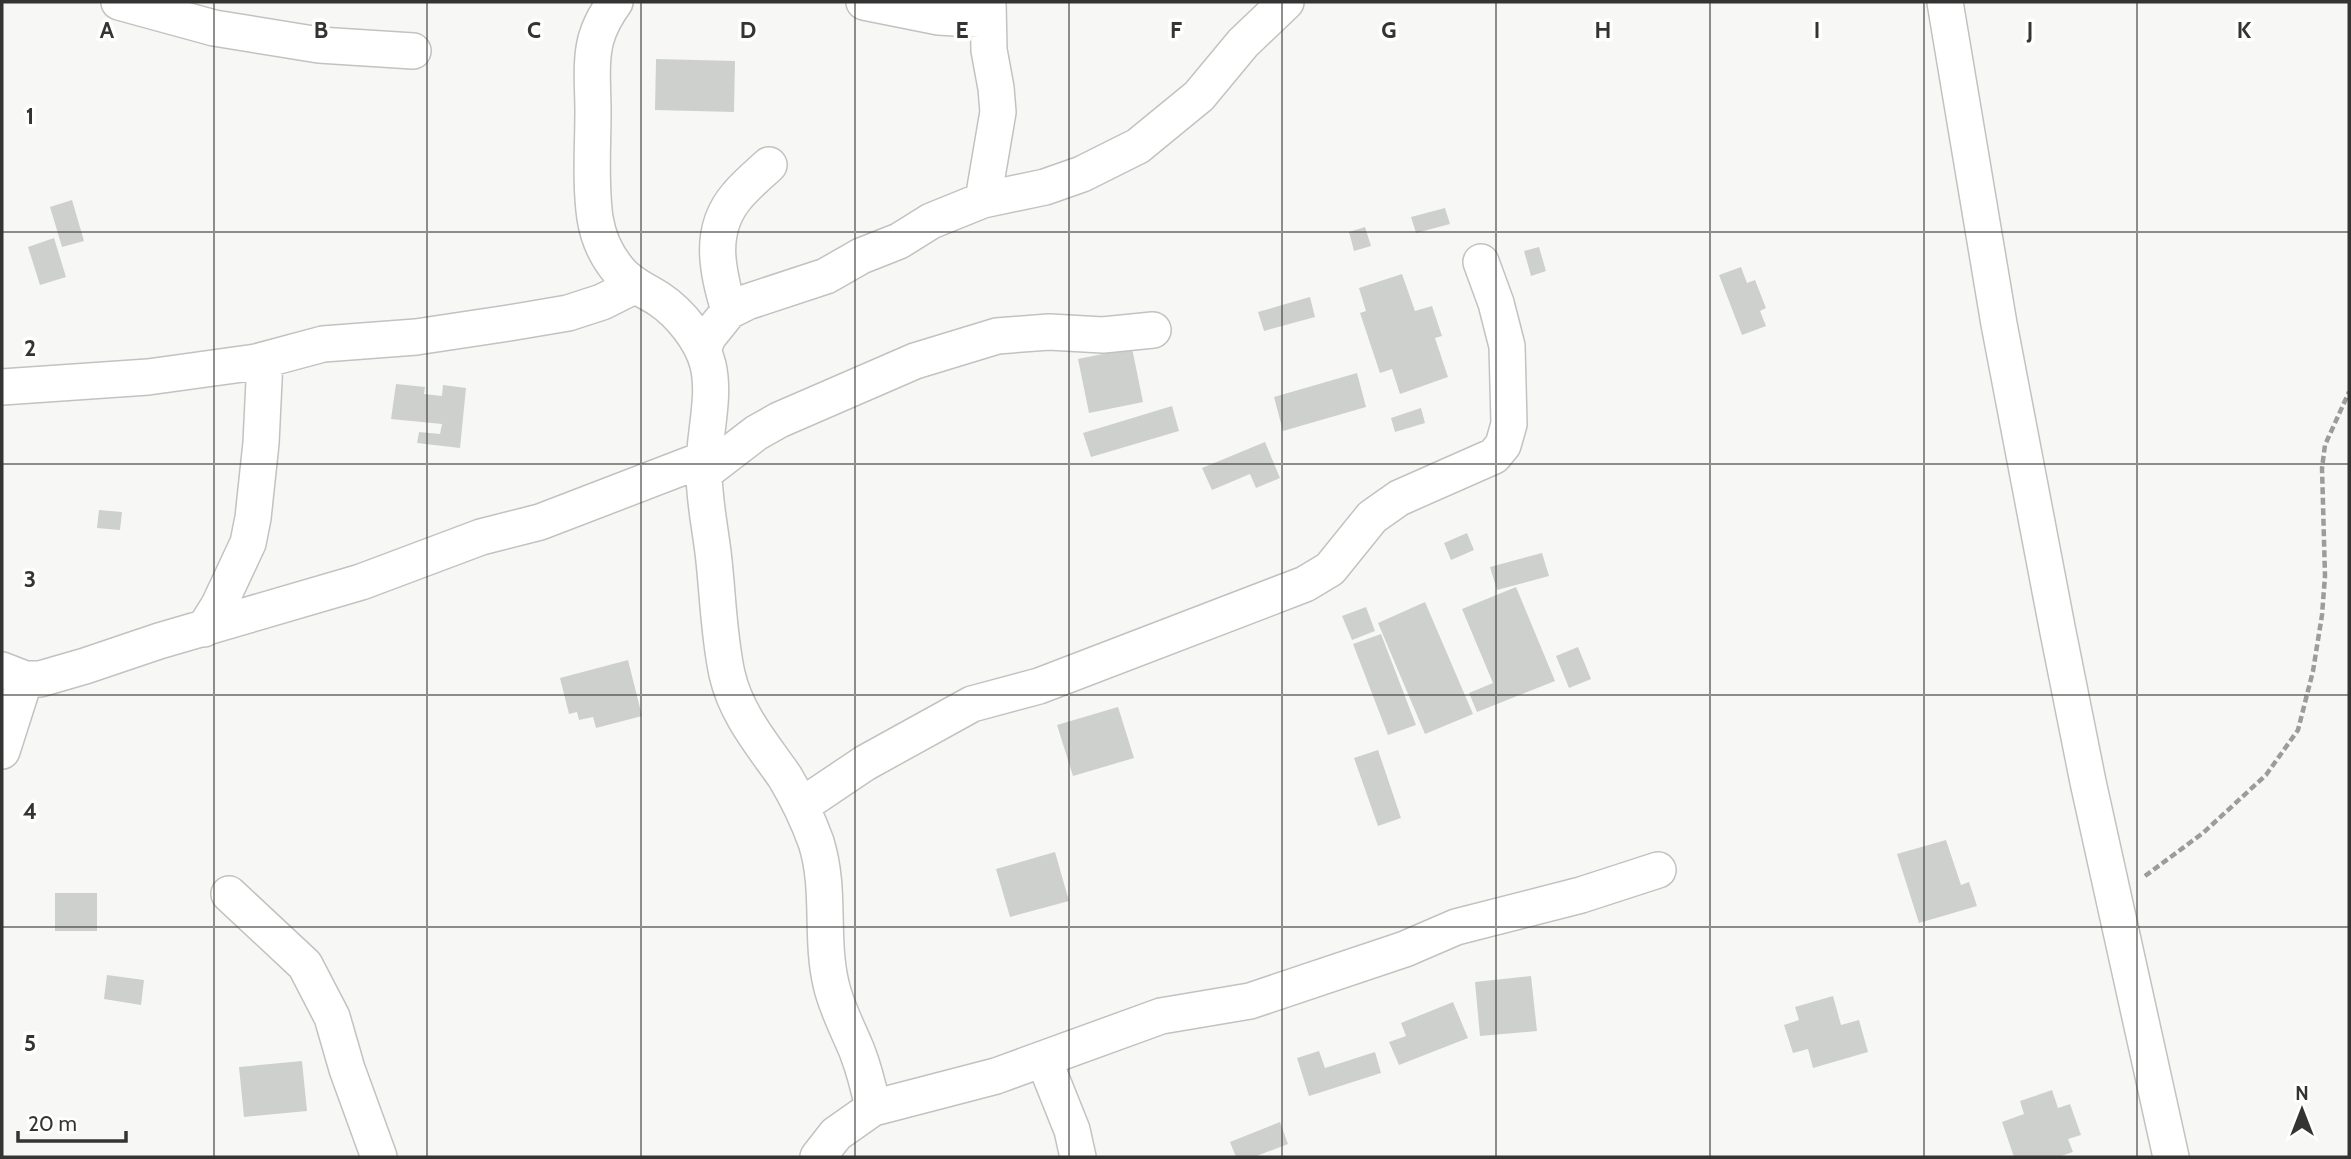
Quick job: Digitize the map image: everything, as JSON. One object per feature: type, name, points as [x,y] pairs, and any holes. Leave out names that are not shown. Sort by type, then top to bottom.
[{"type":"street","points":[[119,2],[214,28],[319,45],[413,51]]},
{"type":"street","points":[[615,2],[605,16],[595,42],[595,219],[608,255],[620,272],[634,286],[674,311],[703,350],[710,375],[704,466],[705,505],[713,547],[721,641],[728,678],[743,718],[786,779],[816,842],[823,870],[827,958],[831,984],[859,1055],[873,1108]]},
{"type":"street","points":[[864,2],[939,17],[988,11],[989,50],[998,112],[983,200]]},
{"type":"street","points":[[703,350],[708,337],[729,311],[764,294],[826,276],[861,256],[899,241],[930,221],[983,200],[1045,187],[1082,174],[1138,146],[1199,96],[1243,43],[1286,2]]},
{"type":"street","points":[[1945,2],[2004,351],[2088,782],[2171,1157]]},
{"type":"street","points":[[729,311],[717,271],[719,229],[736,197],[769,165]]},
{"type":"street","points":[[801,806],[865,763],[972,704],[1039,686],[1305,584],[1330,569],[1372,517],[1399,498],[1494,456],[1503,445],[1510,425],[1507,346],[1496,303],[1481,262]]},
{"type":"street","points":[[2,387],[148,377],[265,360],[323,344],[416,337],[568,313],[602,302],[634,286]]},
{"type":"street","points":[[2,751],[13,675],[40,679],[55,675],[361,582],[481,537],[540,522],[704,466],[779,420],[915,361],[997,336],[1049,332],[1103,335],[1153,330]]},
{"type":"street","points":[[204,629],[219,605],[248,543],[261,443],[265,360]]},
{"type":"street","points":[[818,1157],[836,1134],[873,1108],[951,1089],[1044,1060],[1161,1016],[1250,1001],[1405,949],[1456,927],[1581,895],[1658,870]]},
{"type":"street","points":[[229,894],[305,965],[332,1017],[347,1069],[379,1157]]},
{"type":"street","points":[[1044,1060],[1072,1130],[1078,1157]]},
{"type":"path","points":[[2115,898],[2203,833],[2266,775],[2298,730],[2313,671],[2325,576],[2322,468],[2325,445],[2349,392]]},
{"type":"building","points":[[656,59],[735,61],[734,112],[655,110]]},
{"type":"building","points":[[72,200],[84,241],[62,247],[50,207]]},
{"type":"building","points":[[1445,208],[1450,224],[1416,233],[1411,217]]},
{"type":"building","points":[[1365,227],[1371,246],[1354,251],[1349,232]]},
{"type":"building","points":[[54,238],[66,277],[40,285],[28,247]]},
{"type":"building","points":[[1539,247],[1546,271],[1531,276],[1524,251]]},
{"type":"building","points":[[1741,267],[1747,283],[1755,280],[1766,308],[1760,311],[1766,326],[1742,335],[1719,275]]},
{"type":"building","points":[[1402,274],[1415,311],[1432,306],[1442,336],[1435,338],[1448,377],[1400,394],[1392,369],[1380,373],[1360,313],[1366,311],[1359,288]]},
{"type":"building","points":[[1310,297],[1315,317],[1264,331],[1258,312]]},
{"type":"building","points":[[1132,348],[1143,402],[1089,413],[1078,359]]},
{"type":"building","points":[[1357,373],[1366,407],[1283,431],[1274,397]]},
{"type":"building","points":[[396,384],[425,387],[424,394],[442,396],[443,385],[466,388],[460,448],[417,443],[419,432],[440,434],[442,424],[391,419]]},
{"type":"building","points":[[1172,406],[1179,431],[1091,457],[1083,433]]},
{"type":"building","points":[[1421,408],[1425,423],[1395,432],[1391,418]]},
{"type":"building","points":[[1265,442],[1280,478],[1256,488],[1250,474],[1212,490],[1202,468]]},
{"type":"building","points":[[99,510],[122,512],[120,530],[97,528]]},
{"type":"building","points":[[1467,533],[1474,550],[1451,560],[1444,543]]},
{"type":"building","points":[[1542,553],[1549,576],[1497,590],[1490,567]]},
{"type":"building","points":[[1516,587],[1555,681],[1477,712],[1469,693],[1493,683],[1462,609]]},
{"type":"building","points":[[1425,602],[1473,714],[1425,734],[1378,623]]},
{"type":"building","points":[[1366,607],[1375,631],[1352,640],[1342,616]]},
{"type":"building","points":[[1381,634],[1416,725],[1388,735],[1353,644]]},
{"type":"building","points":[[1578,647],[1591,679],[1569,688],[1556,656]]},
{"type":"building","points":[[628,660],[642,716],[596,728],[593,717],[579,720],[577,712],[569,714],[560,678]]},
{"type":"building","points":[[1118,707],[1134,758],[1073,776],[1057,725]]},
{"type":"building","points":[[1378,750],[1401,818],[1378,826],[1354,758]]},
{"type":"building","points":[[1946,840],[1961,885],[1969,882],[1977,906],[1919,923],[1897,854]]},
{"type":"building","points":[[1055,852],[1069,901],[1010,917],[996,869]]},
{"type":"building","points":[[55,893],[97,893],[97,931],[55,931]]},
{"type":"building","points":[[107,975],[144,980],[141,1005],[104,999]]},
{"type":"building","points":[[1531,976],[1537,1031],[1480,1036],[1475,982]]},
{"type":"building","points":[[1833,996],[1841,1025],[1859,1020],[1868,1052],[1813,1068],[1808,1049],[1793,1053],[1784,1025],[1799,1020],[1795,1007]]},
{"type":"building","points":[[1453,1002],[1468,1038],[1399,1065],[1389,1042],[1406,1036],[1401,1023]]},
{"type":"building","points":[[1319,1051],[1325,1068],[1375,1052],[1381,1073],[1309,1096],[1297,1058]]},
{"type":"building","points":[[302,1061],[307,1111],[244,1117],[239,1067]]},
{"type":"building","points":[[2052,1090],[2058,1108],[2070,1104],[2081,1135],[2068,1139],[2073,1152],[2058,1157],[2014,1157],[2002,1122],[2024,1114],[2020,1101]]},
{"type":"building","points":[[1280,1122],[1288,1144],[1254,1157],[1236,1157],[1230,1142]]}]
